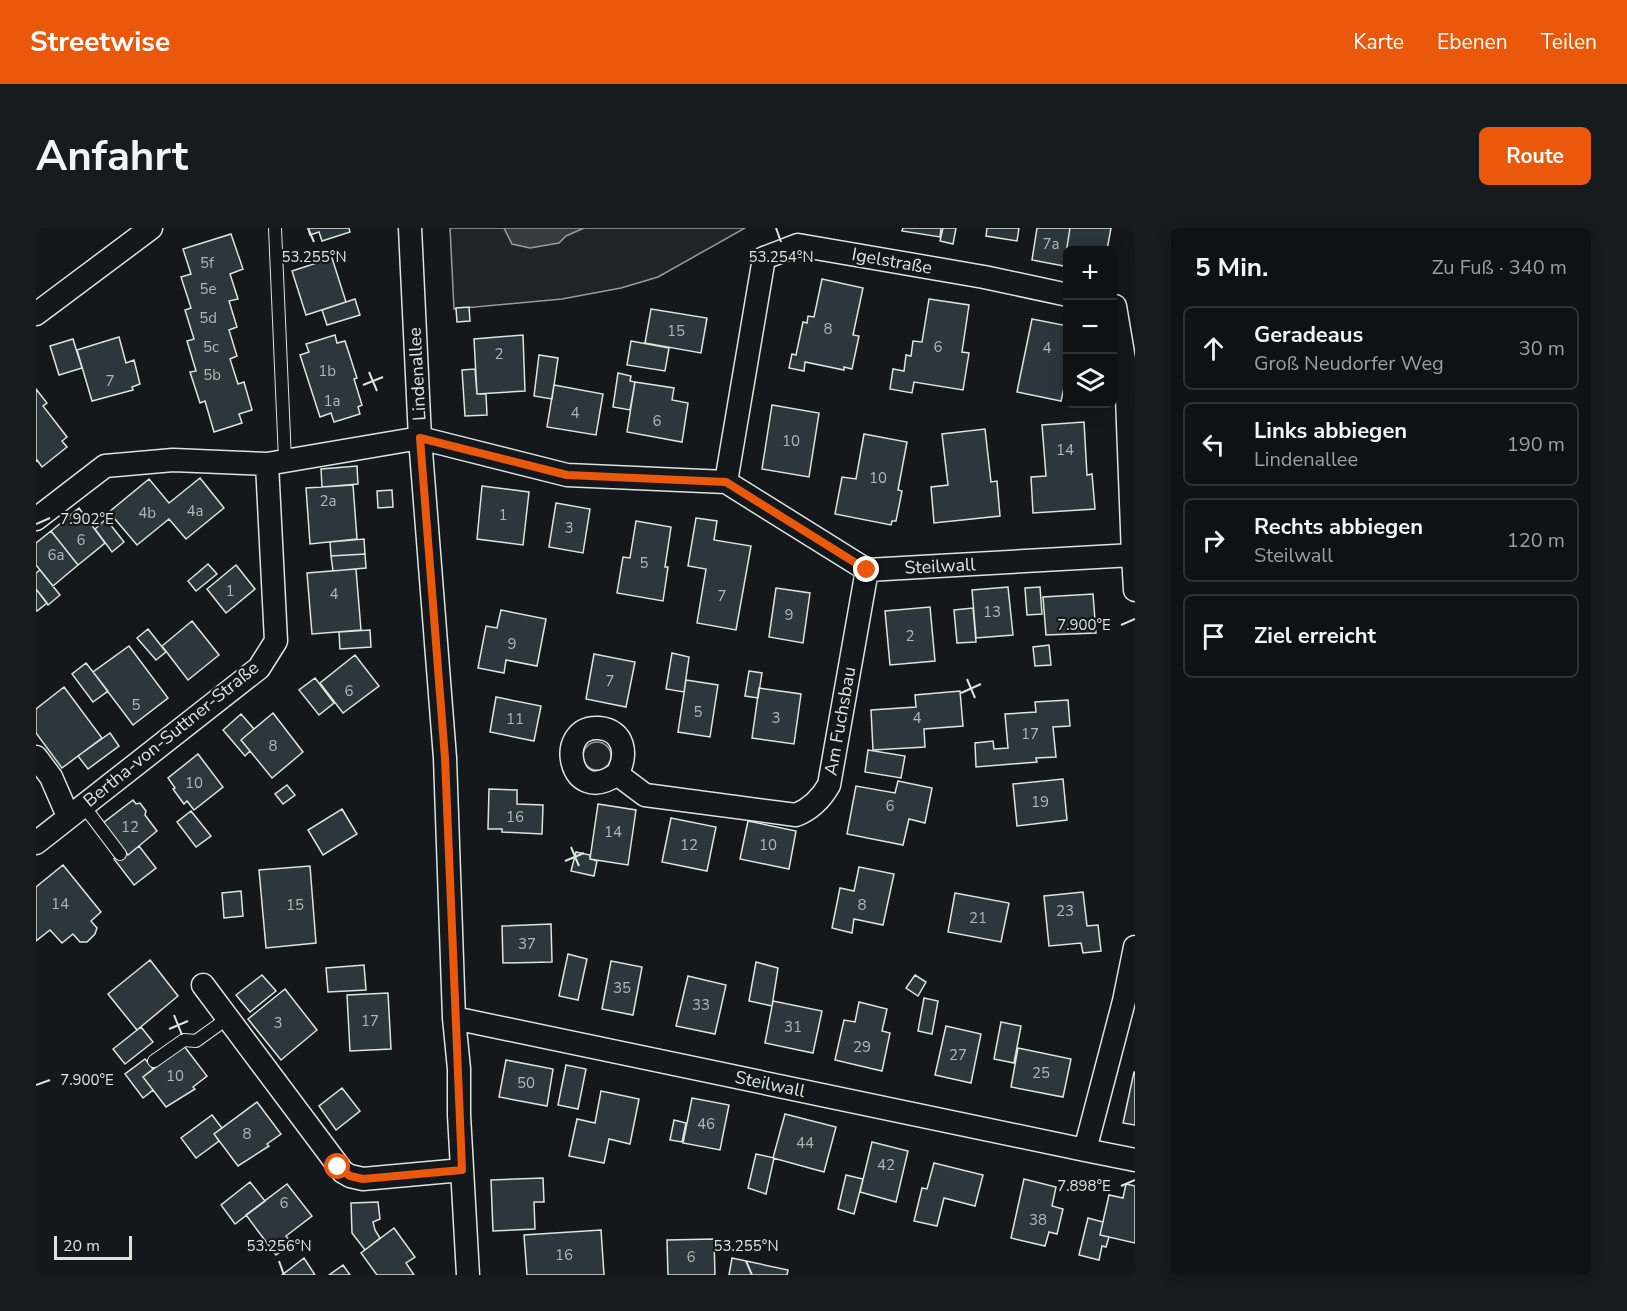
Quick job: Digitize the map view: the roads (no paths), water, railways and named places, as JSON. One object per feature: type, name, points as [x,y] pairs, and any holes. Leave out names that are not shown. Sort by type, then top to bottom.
[{"type":"street","points":[[36,314],[151,228]]},
{"type":"street","name":"Lindenallee","points":[[410,228],[420,438],[445,758],[454,1017],[459,1069],[468,1275]]},
{"type":"street","name":"Igelstraße","points":[[726,482],[764,258],[798,245],[1063,294]]},
{"type":"street","points":[[1117,318],[1126,371],[1135,590]]},
{"type":"street","points":[[36,519],[105,466],[174,460],[276,462],[420,438],[567,475],[726,482],[867,570]]},
{"type":"street","name":"Bertha-von-Suttner-Straße","points":[[36,843],[259,668],[276,641],[276,462]]},
{"type":"street","name":"Steilwall","points":[[867,570],[1132,555]]},
{"type":"street","name":"Am Fuchsbau","points":[[617,774],[645,795],[796,815],[807,810],[824,794],[829,785],[867,570]]},
{"type":"street","points":[[36,758],[76,810]]},
{"type":"street","points":[[1085,1150],[1124,1001],[1135,947]]},
{"type":"street","points":[[203,985],[343,1172],[363,1179],[462,1170]]},
{"type":"street","name":"Steilwall","points":[[454,1017],[1135,1160]]},
{"type":"lane","points":[[275,228],[276,462]]},
{"type":"lane","points":[[76,810],[120,854]]},
{"type":"lane","points":[[154,1061],[184,1040],[196,1041],[228,1018]]}]
